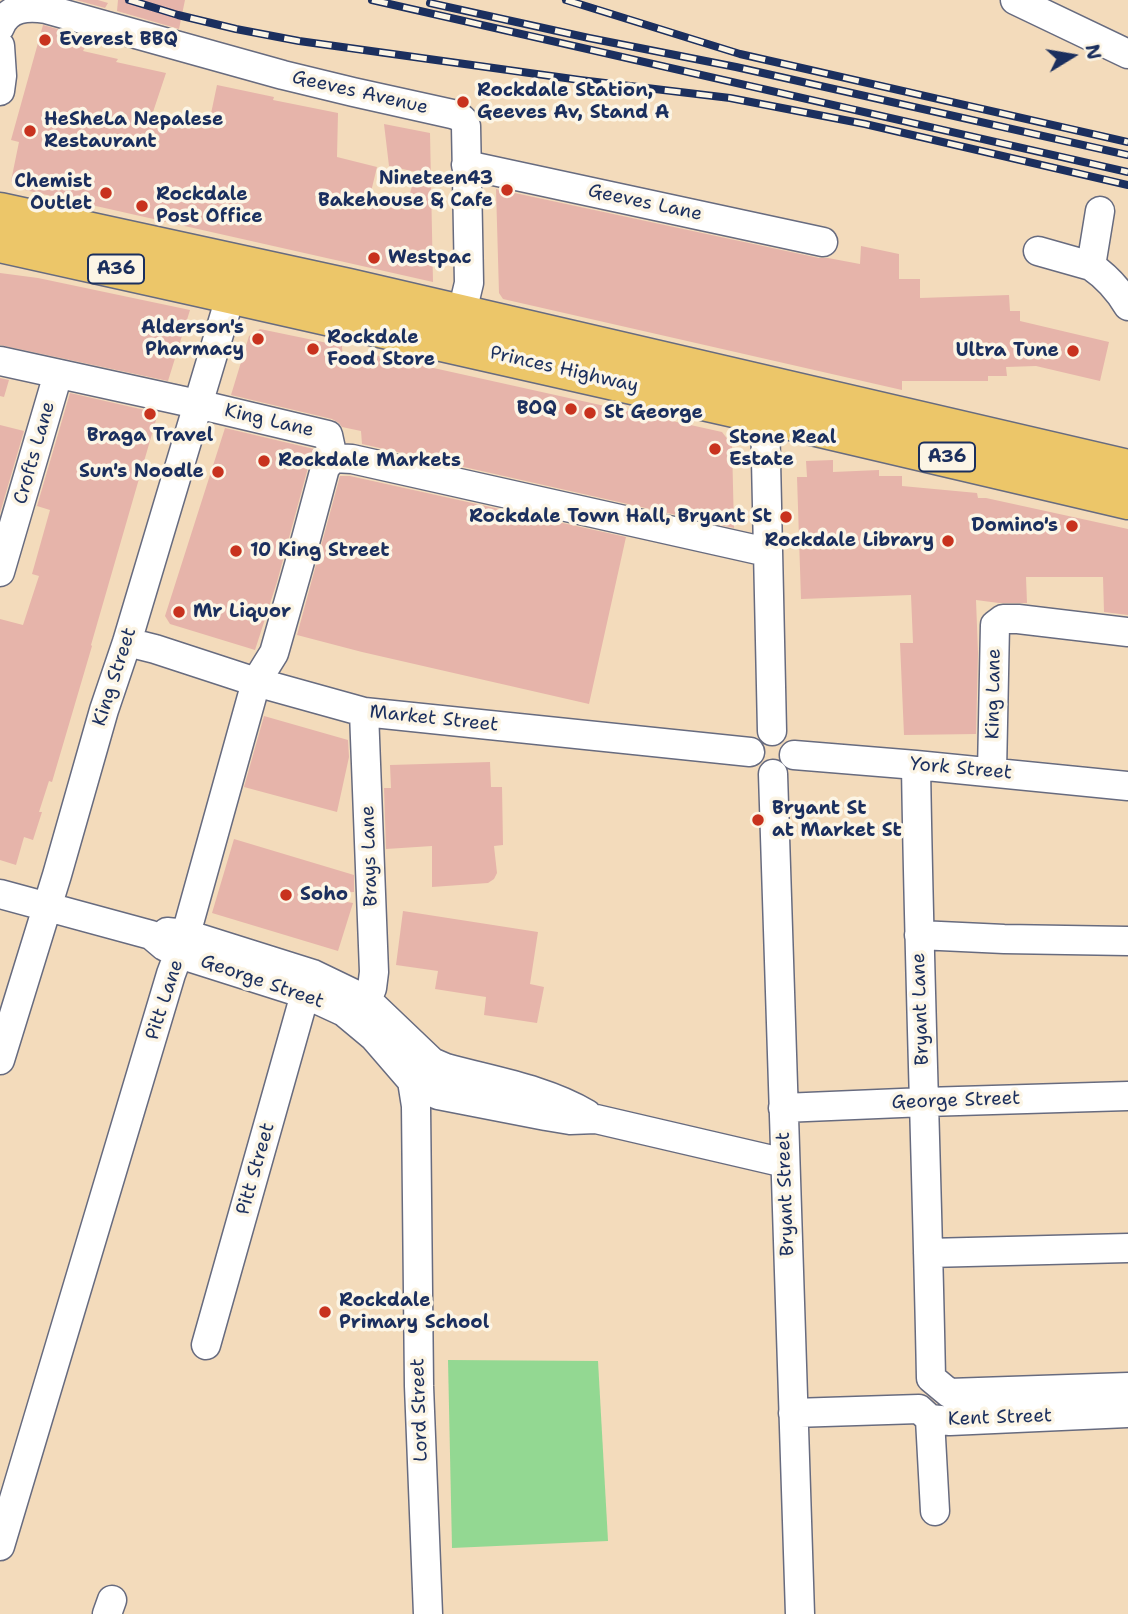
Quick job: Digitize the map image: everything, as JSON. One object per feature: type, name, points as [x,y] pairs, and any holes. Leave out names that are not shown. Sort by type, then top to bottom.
[{"type":"highway","name":"Princes Highway","points":[[0,212],[349,288],[458,330]]},
{"type":"highway","name":"Princes Highway","points":[[0,243],[231,294],[458,330],[768,401],[1128,468]]},
{"type":"highway","name":"Princes Highway","points":[[768,401],[1128,500]]},
{"type":"street","points":[[1015,0],[1128,54]]},
{"type":"street","name":"Geeves Avenue","points":[[0,27],[10,12],[35,7],[283,75],[457,116],[466,126],[468,283],[458,330]]},
{"type":"street","points":[[0,46],[0,90]]},
{"type":"street","name":"Geeves Lane","points":[[466,165],[823,242]]},
{"type":"street","points":[[1091,266],[1100,211]]},
{"type":"street","points":[[1038,251],[1091,266],[1105,275],[1128,306]]},
{"type":"street","name":"King Street","points":[[0,1060],[231,294]]},
{"type":"street","name":"King Lane","points":[[0,361],[328,435],[333,458],[352,459],[767,552]]},
{"type":"street","name":"Crofts Lane","points":[[0,572],[58,374]]},
{"type":"street","points":[[768,401],[767,552],[772,731]]},
{"type":"street","name":"Pitt Lane","points":[[0,1546],[171,974],[183,944],[257,682],[274,653],[325,468],[333,458]]},
{"type":"street","name":"King Lane","points":[[992,772],[995,625],[1003,619],[1018,619],[1128,632]]},
{"type":"street","name":"Market Street","points":[[127,642],[364,712],[750,752]]},
{"type":"street","name":"Brays Lane","points":[[364,712],[374,972],[368,1000]]},
{"type":"street","points":[[765,731],[786,736],[793,748],[784,765],[766,774],[760,771],[751,759],[750,752],[755,739],[765,731]]},
{"type":"street","name":"York Street","points":[[784,765],[916,765],[1128,786]]},
{"type":"street","name":"Bryant Street","points":[[784,765],[783,1108],[800,1614]]},
{"type":"street","name":"Bryant Lane","points":[[916,765],[931,1378]]},
{"type":"street","name":"George Street","points":[[0,894],[151,935],[164,946],[183,944],[313,974],[368,1000],[432,1062],[549,1096],[596,1119]]},
{"type":"street","points":[[919,935],[1128,941]]},
{"type":"street","name":"George Street","points":[[183,944],[344,1012],[374,1037],[412,1081],[438,1095],[570,1120],[596,1119],[785,1163]]},
{"type":"street","name":"Pitt Street","points":[[206,1345],[305,994]]},
{"type":"street","name":"Lord Street","points":[[412,1081],[416,1106],[419,1385],[428,1614]]},
{"type":"street","name":"George Street","points":[[783,1108],[1128,1096]]},
{"type":"street","points":[[928,1253],[1128,1248]]},
{"type":"street","name":"Kent Street","points":[[931,1378],[949,1393],[1128,1387]]},
{"type":"street","name":"Kent Street","points":[[793,1413],[919,1409],[930,1419],[950,1421],[1128,1413]]},
{"type":"street","points":[[930,1419],[935,1511]]},
{"type":"green space","points":[[448,1360],[598,1361],[608,1541],[452,1548]]},
{"type":"building","points":[[76,0],[98,0],[108,3],[105,8]]},
{"type":"building","points":[[118,0],[185,0],[179,29],[117,11]]},
{"type":"building","points":[[43,25],[90,38],[83,51],[118,59],[116,62],[166,73],[152,115],[208,128],[217,85],[338,113],[337,157],[377,167],[369,200],[406,207],[416,172],[389,166],[384,124],[430,133],[433,282],[16,188],[11,181],[19,142],[11,140]]},
{"type":"building","points":[[496,189],[819,258],[860,264],[861,246],[899,254],[899,279],[920,279],[920,298],[1009,295],[1010,311],[1020,311],[1020,321],[1109,342],[1100,381],[1036,366],[1006,367],[1007,376],[988,376],[988,381],[902,381],[902,390],[503,299],[499,293]]},
{"type":"building","points":[[0,273],[38,278],[190,310],[168,381],[0,345]]},
{"type":"building","points":[[260,329],[342,346],[343,366],[375,355],[722,432],[732,445],[734,528],[362,444],[361,431],[342,427],[332,419],[231,395],[249,336]]},
{"type":"building","points":[[0,378],[9,380],[4,397],[0,396]]},
{"type":"building","points":[[70,393],[158,413],[52,782],[49,781],[33,840],[24,837],[16,865],[0,860],[0,619],[23,625],[39,576],[32,574],[50,510],[37,506]]},
{"type":"building","points":[[0,425],[24,431],[0,513]]},
{"type":"building","points":[[225,428],[314,449],[315,454],[309,464],[277,582],[255,650],[170,624],[165,616]]},
{"type":"building","points":[[833,460],[833,472],[879,470],[879,476],[902,476],[902,486],[977,493],[978,498],[1128,529],[1128,615],[1104,612],[1103,577],[1026,577],[1027,603],[976,600],[976,734],[904,735],[900,643],[913,643],[911,595],[801,599],[797,477],[807,477],[806,461]]},
{"type":"building","points":[[340,476],[626,537],[589,704],[297,635]]},
{"type":"building","points":[[264,716],[348,740],[349,757],[337,812],[244,787]]},
{"type":"building","points":[[490,762],[491,787],[502,787],[503,845],[494,846],[497,873],[488,883],[432,887],[432,846],[386,849],[384,788],[391,788],[390,765]]},
{"type":"building","name":"Soho","points":[[234,839],[354,875],[354,892],[336,893],[336,900],[353,903],[338,951],[212,913]]},
{"type":"building","points":[[403,911],[538,932],[530,984],[544,987],[537,1023],[484,1015],[486,997],[435,989],[438,971],[396,965]]},
{"type":"railway","points":[[129,0],[236,29],[299,41],[730,98],[865,124],[1128,185]]},
{"type":"railway","points":[[372,0],[1128,172]]},
{"type":"railway","points":[[566,0],[740,54],[1128,142]]},
{"type":"railway","points":[[430,3],[736,67],[1128,155]]},
{"type":"place","name":"Everest BBQ","points":[[45,40]]},
{"type":"place","name":"Rockdale Station, Geeves Av, Stand A","points":[[463,102]]},
{"type":"place","name":"HeSheLa Nepalese Restaurant","points":[[30,131]]},
{"type":"place","name":"Nineteen43 Bakehouse & Cafe","points":[[507,190]]},
{"type":"place","name":"Chemist Outlet","points":[[106,193]]},
{"type":"place","name":"Rockdale Post Office","points":[[142,206]]},
{"type":"place","name":"Westpac","points":[[374,258]]},
{"type":"place","name":"Alderson's Pharmacy","points":[[258,339]]},
{"type":"place","name":"Rockdale Food Store","points":[[313,349]]},
{"type":"place","name":"Ultra Tune","points":[[1073,351]]},
{"type":"place","name":"BOQ","points":[[571,409]]},
{"type":"place","name":"St George","points":[[590,413]]},
{"type":"place","name":"Braga Travel","points":[[150,414]]},
{"type":"place","name":"Stone Real Estate","points":[[715,449]]},
{"type":"place","name":"Rockdale Markets","points":[[264,461]]},
{"type":"place","name":"Sun's Noodle","points":[[218,472]]},
{"type":"place","name":"Rockdale Town Hall, Bryant St","points":[[786,517]]},
{"type":"place","name":"Domino's","points":[[1072,526]]},
{"type":"place","name":"Rockdale Library","points":[[948,541]]},
{"type":"place","name":"10 King Street","points":[[236,551]]},
{"type":"place","name":"Mr Liquor","points":[[179,612]]},
{"type":"place","name":"Bryant St at Market St","points":[[758,820]]},
{"type":"place","name":"Soho","points":[[286,895]]},
{"type":"place","name":"Rockdale Primary School","points":[[325,1312]]}]
